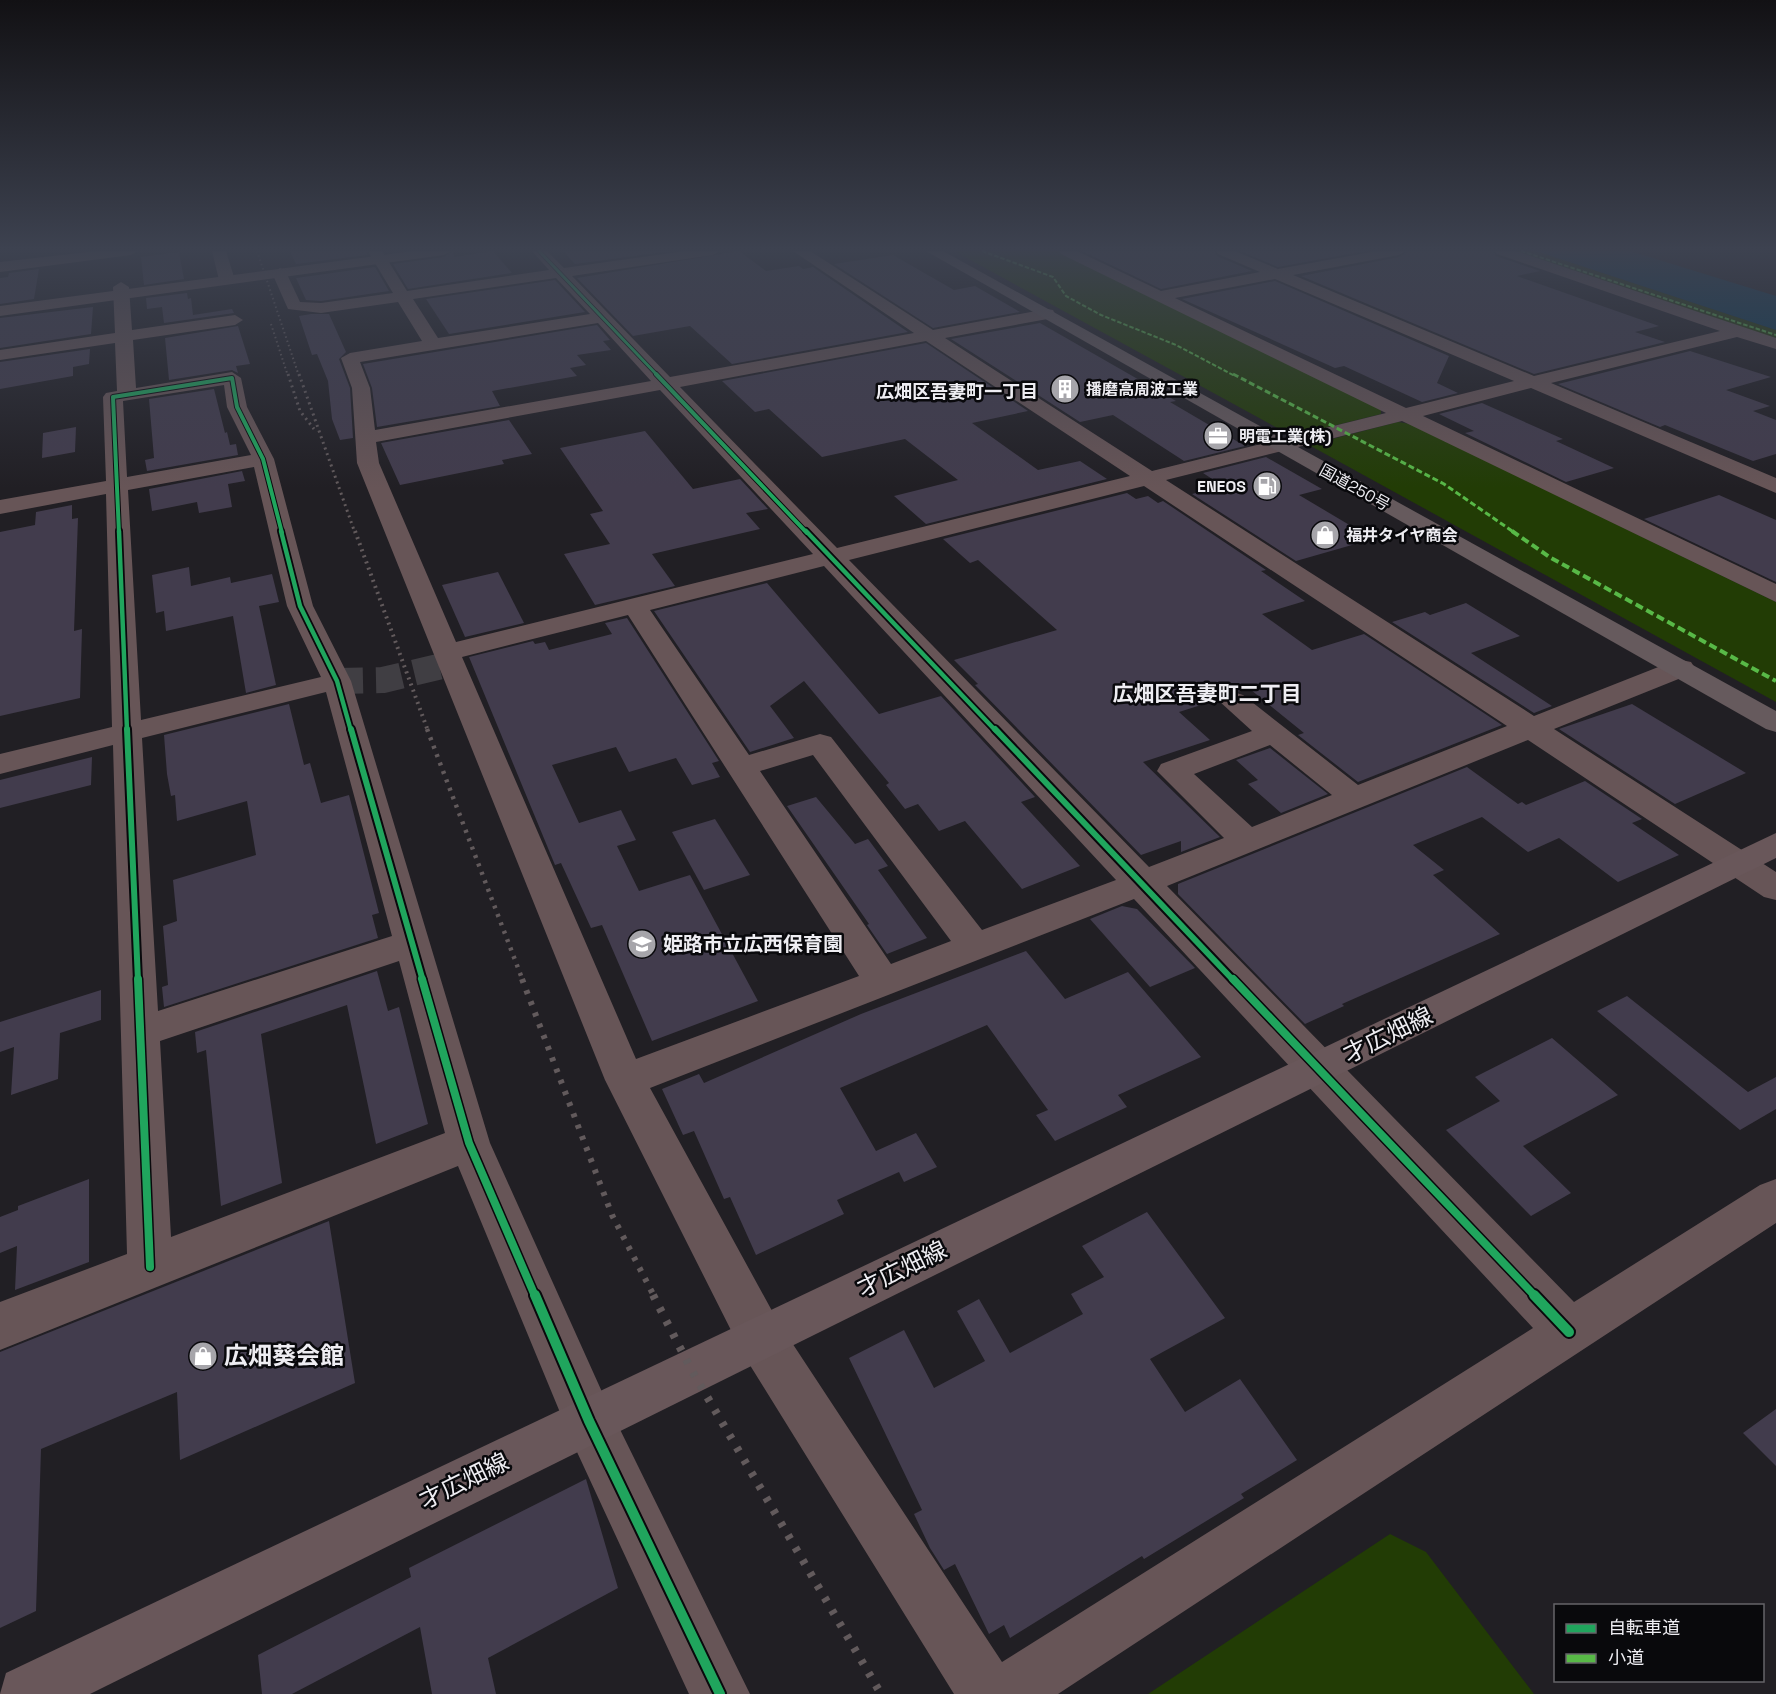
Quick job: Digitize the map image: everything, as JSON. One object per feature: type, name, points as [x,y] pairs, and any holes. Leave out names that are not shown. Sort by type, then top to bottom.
[{"type":"highway","name":"国道250号","points":[[1075,330],[1776,723]]},
{"type":"main road","name":"才広畑線","points":[[27,1694],[1757,854]]},
{"type":"street","points":[[125,330],[127,394]]},
{"type":"street","points":[[0,355],[170,330]]},
{"type":"street","points":[[424,330],[433,344]]},
{"type":"street","points":[[520,330],[351,358],[362,388],[368,463],[625,1080],[760,1337],[988,1694]]},
{"type":"street","points":[[614,330],[1569,1332]]},
{"type":"street","points":[[922,330],[1533,729],[1757,854],[1776,888]]},
{"type":"street","points":[[367,438],[962,330]]},
{"type":"street","points":[[1228,330],[1776,594]]},
{"type":"street","points":[[1412,330],[1776,486]]},
{"type":"street","points":[[446,653],[1739,331],[1776,344]]},
{"type":"street","points":[[150,1268],[113,397],[232,378],[237,407],[263,459],[300,606],[337,681],[469,1143],[589,1421],[720,1694]]},
{"type":"street","points":[[0,507],[263,459]]},
{"type":"street","points":[[635,606],[883,982]]},
{"type":"street","points":[[625,1080],[1248,842],[1681,668]]},
{"type":"street","points":[[0,764],[337,681]]},
{"type":"street","points":[[1233,701],[1356,799]]},
{"type":"street","points":[[1248,842],[1172,771],[1272,734]]},
{"type":"street","points":[[741,767],[820,743],[975,946]]},
{"type":"street","points":[[140,1032],[413,944]]},
{"type":"street","points":[[0,1326],[469,1143]]},
{"type":"street","points":[[1005,1694],[1776,1199]]},
{"type":"green space","points":[[1098,330],[1219,330],[1381,409],[1381,414],[1292,436]]},
{"type":"green space","points":[[1746,330],[1776,330],[1776,340]]},
{"type":"green space","points":[[1398,422],[1410,424],[1776,602],[1776,702],[1309,445]]},
{"type":"green space","points":[[1390,1534],[1426,1552],[1534,1694],[1148,1694]]},
{"type":"building","points":[[0,330],[91,330],[91,334],[0,348]]},
{"type":"building","points":[[213,330],[239,330],[250,364],[236,366],[238,373],[232,370],[169,380],[165,338]]},
{"type":"building","points":[[304,330],[336,330],[346,352],[339,359],[350,388],[353,438],[340,440],[332,419],[328,381],[317,354],[312,355]]},
{"type":"building","points":[[446,330],[473,330],[449,334]]},
{"type":"building","points":[[567,330],[601,330],[610,340],[603,341],[611,350],[577,355],[586,365],[570,368],[577,376],[492,391],[500,406],[377,427],[372,388],[363,364]]},
{"type":"building","points":[[627,330],[667,330],[633,336]]},
{"type":"building","points":[[694,330],[905,330],[908,332],[732,364]]},
{"type":"building","points":[[1001,330],[1052,330],[1176,401],[1170,402],[1245,446],[1184,461],[1113,415],[1080,422],[951,339]]},
{"type":"building","points":[[1251,330],[1389,330],[1449,356],[1437,383],[1458,393],[1422,402],[1344,366],[1335,368]]},
{"type":"building","points":[[1430,330],[1643,330],[1635,332],[1665,342],[1534,374]]},
{"type":"building","points":[[926,343],[1028,411],[972,423],[1038,470],[1080,461],[1107,479],[926,524],[894,496],[958,480],[905,439],[822,457],[769,409],[755,412],[722,381]]},
{"type":"building","points":[[90,349],[89,364],[73,367],[73,376],[0,389],[0,362]]},
{"type":"building","points":[[1690,351],[1771,377],[1726,390],[1770,406],[1753,411],[1776,420],[1776,454],[1753,461],[1665,425],[1660,427],[1558,384]]},
{"type":"building","points":[[214,389],[225,433],[227,432],[230,445],[236,444],[238,455],[147,471],[145,460],[154,458],[149,399]]},
{"type":"building","points":[[1482,403],[1563,439],[1556,441],[1614,468],[1566,482],[1465,433],[1474,431],[1439,414]]},
{"type":"building","points":[[509,420],[532,454],[502,460],[504,464],[400,485],[381,443]]},
{"type":"building","points":[[76,427],[75,452],[42,458],[43,433]]},
{"type":"building","points":[[645,431],[693,489],[740,479],[768,509],[746,513],[760,529],[652,554],[675,586],[595,605],[564,554],[610,544],[590,514],[603,511],[560,448]]},
{"type":"building","points":[[1266,457],[1322,489],[1299,495],[1373,539],[1296,561],[1192,494],[1223,486],[1203,473]]},
{"type":"building","points":[[242,471],[245,481],[228,484],[232,507],[199,513],[197,502],[152,511],[149,489]]},
{"type":"building","points":[[1127,493],[1136,499],[1148,496],[1158,503],[1163,501],[1266,570],[1261,571],[1305,601],[1262,614],[1312,650],[1364,634],[1502,725],[1358,782],[1298,735],[1304,733],[1251,690],[1222,693],[1217,700],[1179,712],[1210,740],[1143,762],[1220,837],[1181,852],[1181,841],[1141,855],[975,685],[978,684],[954,660],[1057,630],[978,560],[970,563],[943,539]]},
{"type":"building","points":[[1719,495],[1776,520],[1776,582],[1644,519]]},
{"type":"building","points":[[72,505],[72,519],[78,518],[74,631],[82,629],[80,698],[0,716],[0,532],[35,525],[36,512]]},
{"type":"building","points":[[189,567],[191,586],[230,577],[231,583],[272,574],[279,602],[259,606],[276,685],[246,693],[233,616],[166,631],[164,611],[156,613],[152,575]]},
{"type":"building","points":[[498,572],[524,623],[465,637],[442,585]]},
{"type":"building","points":[[767,583],[879,714],[941,696],[1035,797],[1021,802],[1080,866],[1022,889],[965,821],[939,831],[918,804],[905,809],[886,785],[889,783],[804,681],[770,706],[794,738],[750,752],[654,611]]},
{"type":"building","points":[[1466,603],[1520,636],[1471,653],[1552,706],[1534,713],[1392,622],[1425,612],[1430,615]]},
{"type":"building","points":[[627,618],[719,761],[712,763],[720,777],[692,785],[676,758],[629,772],[616,747],[552,765],[579,823],[621,810],[636,840],[617,846],[639,891],[690,875],[758,1001],[652,1041],[602,925],[591,928],[561,863],[555,865],[469,657],[533,641],[535,644],[545,642],[549,650],[612,634],[605,623]]},
{"type":"building","points":[[289,704],[304,765],[310,763],[321,803],[349,795],[379,913],[372,915],[378,938],[164,1007],[162,987],[168,985],[163,926],[177,921],[173,880],[256,855],[247,801],[177,821],[175,795],[171,796],[167,774],[164,735]]},
{"type":"building","points":[[1632,704],[1746,773],[1675,804],[1559,729]]},
{"type":"building","points":[[1270,748],[1328,794],[1281,813],[1248,784],[1258,780],[1236,760]]},
{"type":"building","points":[[92,757],[91,785],[0,808],[0,780]]},
{"type":"building","points":[[1467,767],[1518,804],[1522,802],[1526,805],[1585,781],[1642,819],[1632,823],[1679,855],[1618,882],[1559,838],[1528,852],[1482,817],[1413,845],[1444,870],[1433,875],[1500,934],[1342,1004],[1344,1006],[1305,1024],[1178,894],[1178,884]]},
{"type":"building","points":[[816,797],[855,844],[868,839],[888,866],[878,870],[927,938],[887,954],[867,925],[869,924],[787,806]]},
{"type":"building","points":[[715,819],[750,875],[704,890],[672,832]]},
{"type":"building","points":[[1122,906],[1137,909],[1195,968],[1150,987],[1090,919]]},
{"type":"building","points":[[1026,951],[1065,999],[1128,972],[1201,1057],[1118,1095],[1127,1107],[1055,1141],[1036,1115],[1048,1110],[987,1025],[840,1088],[876,1151],[916,1133],[937,1167],[904,1182],[899,1172],[837,1200],[844,1214],[756,1255],[730,1197],[724,1199],[694,1131],[683,1135],[662,1089],[699,1074],[704,1083],[861,1014]]},
{"type":"building","points":[[377,971],[388,1011],[399,1007],[428,1124],[376,1144],[347,1005],[261,1034],[282,1183],[221,1206],[206,1050],[197,1053],[195,1032]]},
{"type":"building","points":[[101,990],[101,1020],[60,1033],[58,1079],[11,1095],[14,1047],[0,1052],[0,1022]]},
{"type":"building","points":[[1627,996],[1748,1092],[1776,1077],[1776,1109],[1740,1130],[1597,1011]]},
{"type":"building","points":[[1552,1038],[1618,1095],[1523,1146],[1571,1193],[1531,1216],[1446,1130],[1500,1101],[1475,1077]]},
{"type":"building","points":[[89,1179],[89,1262],[15,1290],[17,1246],[0,1253],[0,1217],[18,1210],[18,1206]]},
{"type":"building","points":[[1147,1212],[1225,1318],[1150,1359],[1185,1412],[1240,1379],[1297,1460],[1241,1494],[1244,1498],[1144,1559],[1142,1556],[1010,1638],[1004,1625],[989,1634],[955,1564],[944,1570],[930,1548],[914,1514],[922,1510],[849,1358],[904,1330],[934,1388],[985,1361],[957,1311],[979,1299],[1010,1353],[1083,1314],[1071,1294],[1104,1277],[1082,1246]]},
{"type":"building","name":"広畑葵会館","points":[[329,1221],[355,1383],[180,1460],[177,1392],[41,1449],[36,1611],[0,1628],[0,1352]]},
{"type":"building","points":[[1776,1409],[1776,1466],[1743,1433]]},
{"type":"building","points":[[586,1479],[618,1588],[488,1658],[496,1694],[432,1694],[420,1627],[292,1694],[262,1694],[258,1655],[411,1577],[409,1568]]},
{"type":"tunnel","points":[[337,681],[383,680],[450,664]]},
{"type":"railway","points":[[273,330],[288,376]]},
{"type":"railway","points":[[284,330],[299,376]]},
{"type":"railway","points":[[288,374],[300,411],[314,429]]},
{"type":"railway","points":[[299,374],[355,533]]},
{"type":"railway","points":[[355,531],[428,731]]},
{"type":"railway","points":[[427,729],[523,981]]},
{"type":"railway","points":[[522,979],[612,1215],[654,1296]]},
{"type":"railway","points":[[653,1295],[692,1371],[881,1694]]},
{"type":"marked path","points":[[1139,330],[1176,345],[1444,484],[1551,558],[1776,681]]},
{"type":"marked path","points":[[1761,330],[1776,335]]},
{"type":"cycle path","points":[[614,330],[1569,1332]]},
{"type":"cycle path","points":[[150,1267],[113,397],[232,378],[237,407],[263,459],[300,606],[337,681],[469,1143],[589,1421],[720,1694]]},
{"type":"place","name":"播磨高周波工業","points":[[1065,389]]},
{"type":"place","name":"明電工業(株)","points":[[1218,436]]},
{"type":"place","name":"ENEOS","points":[[1267,486]]},
{"type":"place","name":"福井タイヤ商会","points":[[1325,535]]},
{"type":"place","name":"姫路市立広西保育園","points":[[642,944]]},
{"type":"place","name":"広畑葵会館","points":[[203,1356]]},
{"type":"district","name":"広畑区吾妻町一丁目","points":[[957,392]]},
{"type":"district","name":"広畑区吾妻町二丁目","points":[[1207,694]]}]
